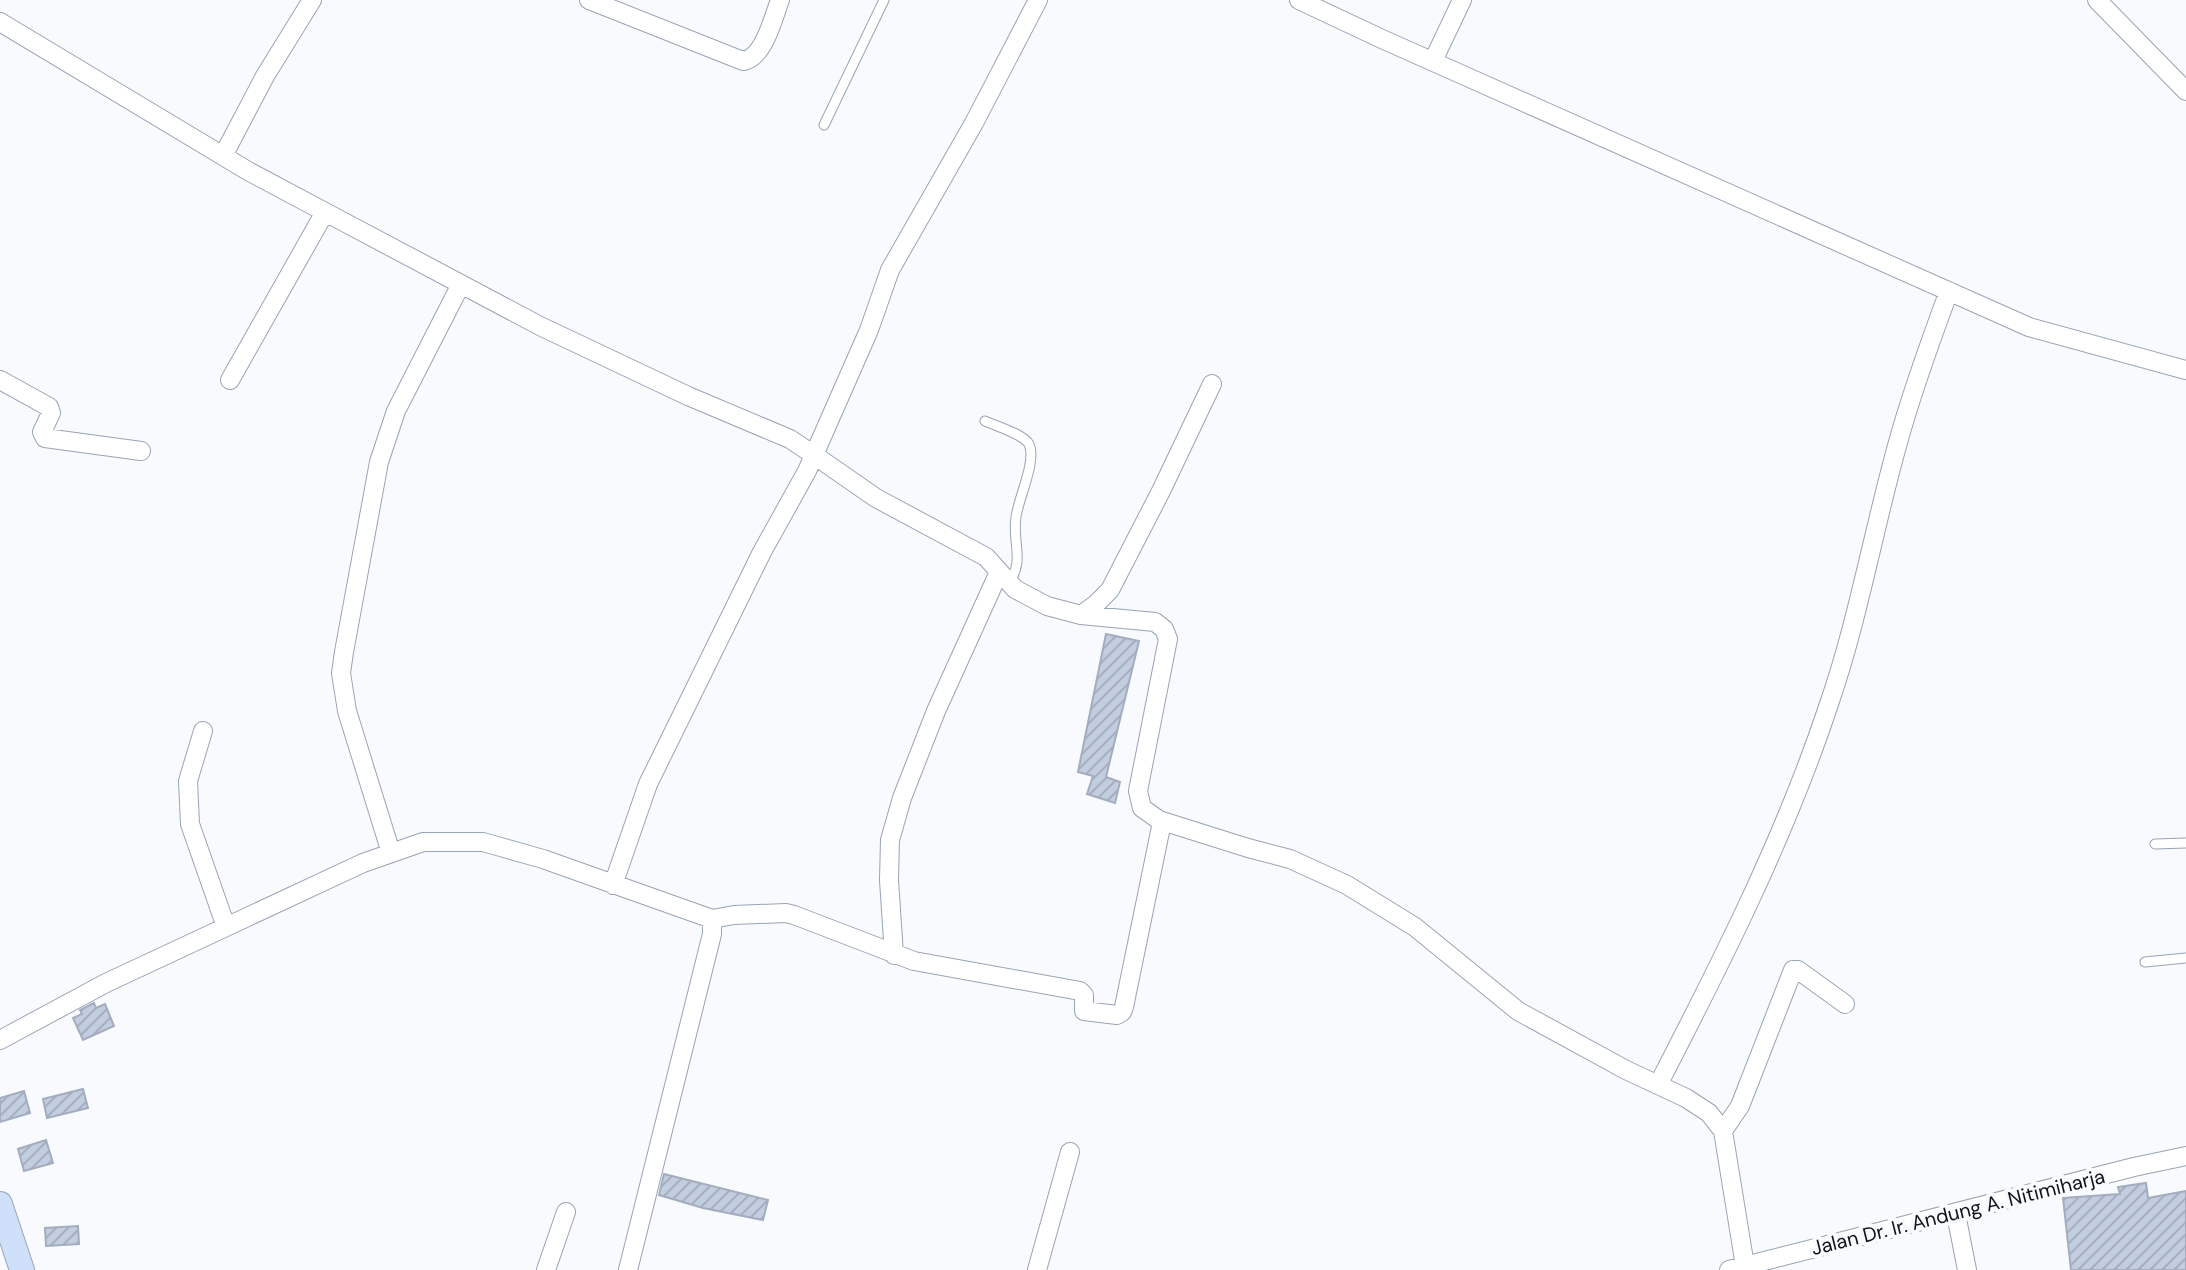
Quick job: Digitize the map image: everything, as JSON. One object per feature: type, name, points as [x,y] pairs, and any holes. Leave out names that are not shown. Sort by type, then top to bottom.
[{"type":"main road","points":[[0,1204],[4,1229],[22,1270]]},
{"type":"street","points":[[223,156],[265,76],[312,0]]},
{"type":"street","points":[[589,0],[743,61],[751,60],[759,51],[780,0]]},
{"type":"street","points":[[613,885],[648,784],[762,552],[807,471],[869,330],[890,270],[974,123],[1038,0]]},
{"type":"street","points":[[1299,0],[2029,327],[2186,370]]},
{"type":"street","points":[[1433,61],[1462,0]]},
{"type":"street","points":[[2097,0],[2186,91]]},
{"type":"street","points":[[0,22],[223,156],[540,326],[688,396],[790,439],[876,498],[986,557],[1015,589],[1047,606],[1081,615],[1155,622],[1164,629],[1168,639],[1138,791],[1142,808],[1162,822],[1290,859],[1347,885],[1415,927],[1518,1011],[1709,1113],[1723,1131],[1737,1268]]},
{"type":"street","points":[[230,380],[325,212]]},
{"type":"street","points":[[391,853],[347,711],[341,673],[379,462],[396,411],[461,284]]},
{"type":"street","points":[[1658,1085],[1771,857],[1825,716],[1846,647],[1907,410],[1949,291]]},
{"type":"street","points":[[0,380],[49,407],[51,413],[42,432],[45,438],[141,451]]},
{"type":"street","points":[[1081,615],[1110,590],[1212,384]]},
{"type":"street","points":[[894,955],[890,840],[902,798],[936,711],[1004,578]]},
{"type":"street","points":[[203,731],[188,781],[190,824],[226,927]]},
{"type":"street","points":[[0,1040],[106,983],[363,863],[423,842],[483,842],[543,859],[712,919],[734,915],[794,915],[914,961],[1080,991],[1084,995],[1084,1011],[1117,1015],[1124,1007],[1162,822]]},
{"type":"street","points":[[628,1270],[712,934],[712,919]]},
{"type":"street","points":[[1723,1131],[1740,1106],[1793,970],[1798,970],[1845,1004]]},
{"type":"street","points":[[1037,1270],[1070,1152]]},
{"type":"street","name":"Jalan Dr. Ir. Andung A. Nitimiharja","points":[[1737,1268],[2186,1156]]},
{"type":"street","points":[[546,1270],[566,1212]]},
{"type":"street","points":[[1956,1214],[1967,1270]]},
{"type":"lane","points":[[824,125],[884,0]]},
{"type":"lane","points":[[985,421],[1020,436],[1029,445],[1030,451],[1015,519],[1018,569],[1004,578]]},
{"type":"lane","points":[[2155,844],[2186,843]]},
{"type":"lane","points":[[2145,962],[2186,958]]},
{"type":"building","points":[[1106,634],[1139,641],[1106,777],[1120,782],[1115,803],[1087,794],[1093,776],[1078,772]]},
{"type":"building","points":[[94,1003],[96,1008],[105,1004],[114,1026],[83,1040],[73,1018],[82,1014],[80,1010]]},
{"type":"building","points":[[83,1089],[88,1108],[47,1118],[43,1099]]},
{"type":"building","points":[[24,1091],[30,1113],[0,1122],[0,1098]]},
{"type":"building","points":[[46,1140],[53,1163],[24,1171],[18,1149]]},
{"type":"building","points":[[664,1174],[768,1200],[763,1220],[659,1195]]},
{"type":"building","points":[[2146,1183],[2148,1198],[2186,1191],[2186,1270],[2071,1270],[2063,1198],[2120,1194],[2118,1187]]},
{"type":"building","points":[[78,1226],[79,1244],[46,1246],[45,1228]]}]
